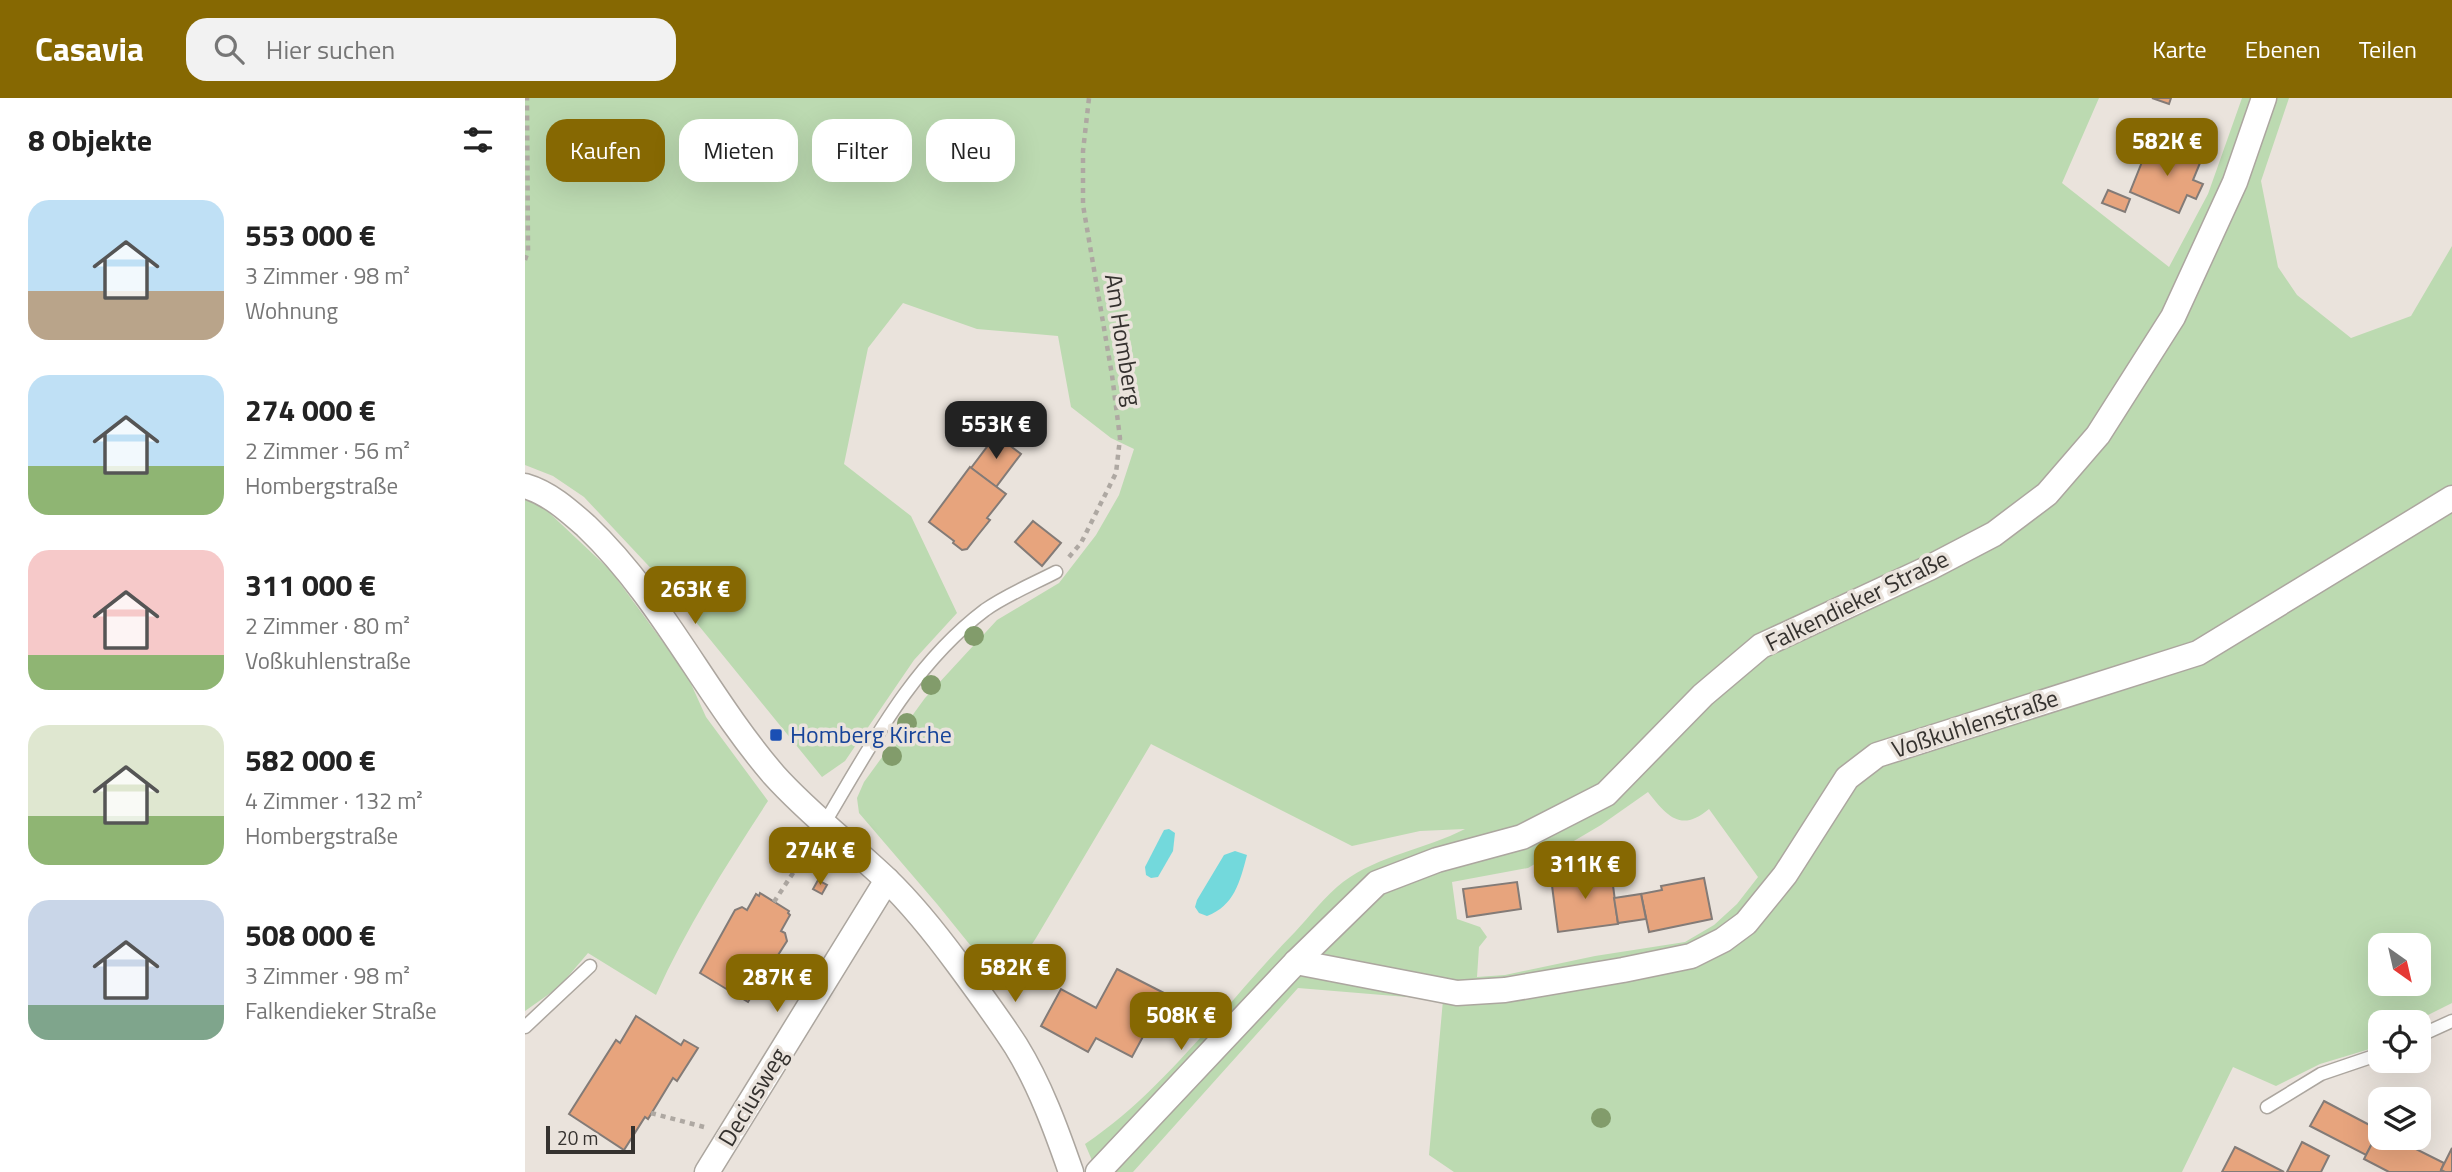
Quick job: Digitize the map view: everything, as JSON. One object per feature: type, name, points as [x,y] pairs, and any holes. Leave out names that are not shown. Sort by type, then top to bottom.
[{"type":"street","name":"Falkendieker Straße","points":[[1098,1172],[1296,962],[1377,883],[1437,860],[1522,837],[1606,794],[1703,695],[1761,646],[1994,534],[2047,494],[2098,435],[2173,317],[2235,182],[2264,98]]},
{"type":"street","points":[[525,486],[540,490],[569,511],[609,548],[653,604],[711,691],[774,774],[824,824],[887,880],[928,923],[1017,1048],[1038,1087],[1071,1172]]},
{"type":"street","name":"Voßkuhlenstraße","points":[[1296,962],[1457,993],[1505,990],[1691,956],[1723,940],[1746,923],[1786,874],[1847,778],[1877,755],[2198,653],[2452,498]]},
{"type":"street","name":"Deciusweg","points":[[707,1172],[887,880]]},
{"type":"lane","points":[[824,824],[897,703],[937,653],[986,609],[1056,572]]},
{"type":"lane","points":[[525,1027],[590,966]]},
{"type":"lane","points":[[2431,1031],[2452,1021]]},
{"type":"lane","points":[[2267,1107],[2321,1074],[2368,1058]]},
{"type":"path","points":[[525,260],[528,251],[527,98]]},
{"type":"path","name":"Am Homberg","points":[[1056,572],[1081,543],[1116,473],[1120,438],[1083,205],[1083,151],[1089,98]]},
{"type":"path","points":[[775,902],[824,824]]},
{"type":"path","points":[[651,1113],[710,1129],[727,1139]]},
{"type":"green space","points":[[525,98],[2099,98],[2062,183],[2169,267],[2208,194],[2242,98],[2289,98],[2261,181],[2278,267],[2297,295],[2351,338],[2411,316],[2452,246],[2452,1003],[2431,1014],[2431,1010],[2368,1010],[2368,1050],[2320,1064],[2276,1086],[2233,1067],[2182,1172],[1454,1172],[1429,1155],[1443,1000],[1298,988],[1133,1172],[1097,1172],[1085,1144],[1143,1098],[1336,888],[1372,865],[1465,829],[1420,831],[1352,846],[1151,744],[1004,987],[859,813],[857,798],[864,782],[925,698],[997,620],[1059,583],[1096,535],[1119,495],[1134,449],[1111,438],[1071,407],[1058,336],[977,329],[903,303],[868,348],[844,464],[911,516],[957,613],[914,660],[845,761],[822,777],[660,578],[584,497],[553,476],[525,465]],"holes":[[[1648,792],[1662,808],[1682,820],[1690,820],[1709,809],[1758,877],[1737,904],[1714,925],[1685,942],[1595,956],[1505,975],[1477,977],[1479,947],[1487,937],[1480,927],[1457,919],[1452,882],[1528,868],[1601,825]]]},
{"type":"green space","points":[[525,500],[542,506],[611,571],[687,675],[706,717],[768,801],[694,920],[656,995],[588,953],[559,987],[525,1011]]},
{"type":"water","points":[[1169,829],[1175,833],[1173,851],[1158,877],[1151,878],[1146,875],[1145,867],[1164,830]]},
{"type":"water","points":[[1235,851],[1247,855],[1235,892],[1216,912],[1207,916],[1199,913],[1195,907],[1197,900],[1224,855]]},
{"type":"building","points":[[2152,98],[2171,98],[2169,104]]},
{"type":"building","points":[[2150,142],[2200,163],[2193,180],[2203,184],[2196,199],[2187,195],[2179,213],[2130,192]]},
{"type":"building","points":[[2108,190],[2130,199],[2125,212],[2102,203]]},
{"type":"building","points":[[996,435],[1021,454],[996,487],[971,468]]},
{"type":"building","points":[[970,467],[1006,494],[987,518],[990,520],[967,549],[962,550],[929,522]]},
{"type":"building","points":[[1033,521],[1061,543],[1042,566],[1015,542]]},
{"type":"building","points":[[1611,870],[1618,924],[1558,932],[1551,878]]},
{"type":"building","points":[[1704,878],[1712,919],[1649,932],[1641,894],[1662,890],[1661,886]]},
{"type":"building","points":[[818,880],[827,885],[822,894],[813,889]]},
{"type":"building","points":[[1517,882],[1521,909],[1467,917],[1463,889]]},
{"type":"building","points":[[760,893],[789,911],[790,915],[781,931],[785,933],[787,941],[748,1002],[700,973],[735,910],[742,907],[747,910],[756,894],[759,896]]},
{"type":"building","points":[[1641,894],[1646,919],[1618,923],[1614,898]]},
{"type":"building","points":[[1117,969],[1166,994],[1132,1057],[1096,1038],[1088,1052],[1041,1026],[1061,989],[1096,1008]]},
{"type":"building","points":[[636,1016],[681,1045],[684,1040],[698,1048],[677,1081],[673,1078],[648,1119],[645,1117],[624,1150],[569,1114],[616,1040],[620,1043]]},
{"type":"building","points":[[2324,1101],[2368,1124],[2369,1150],[2366,1155],[2310,1126]]},
{"type":"building","points":[[2302,1142],[2329,1156],[2321,1172],[2287,1172]]},
{"type":"building","points":[[2235,1147],[2247,1153],[2284,1172],[2222,1172]]},
{"type":"building","points":[[2452,1148],[2452,1172],[2445,1172],[2441,1170]]},
{"type":"building","points":[[2369,1150],[2418,1150],[2444,1163],[2441,1170],[2445,1172],[2389,1172],[2364,1159]]},
{"type":"place","name":"Homberg Kirche","points":[[776,735]]}]
